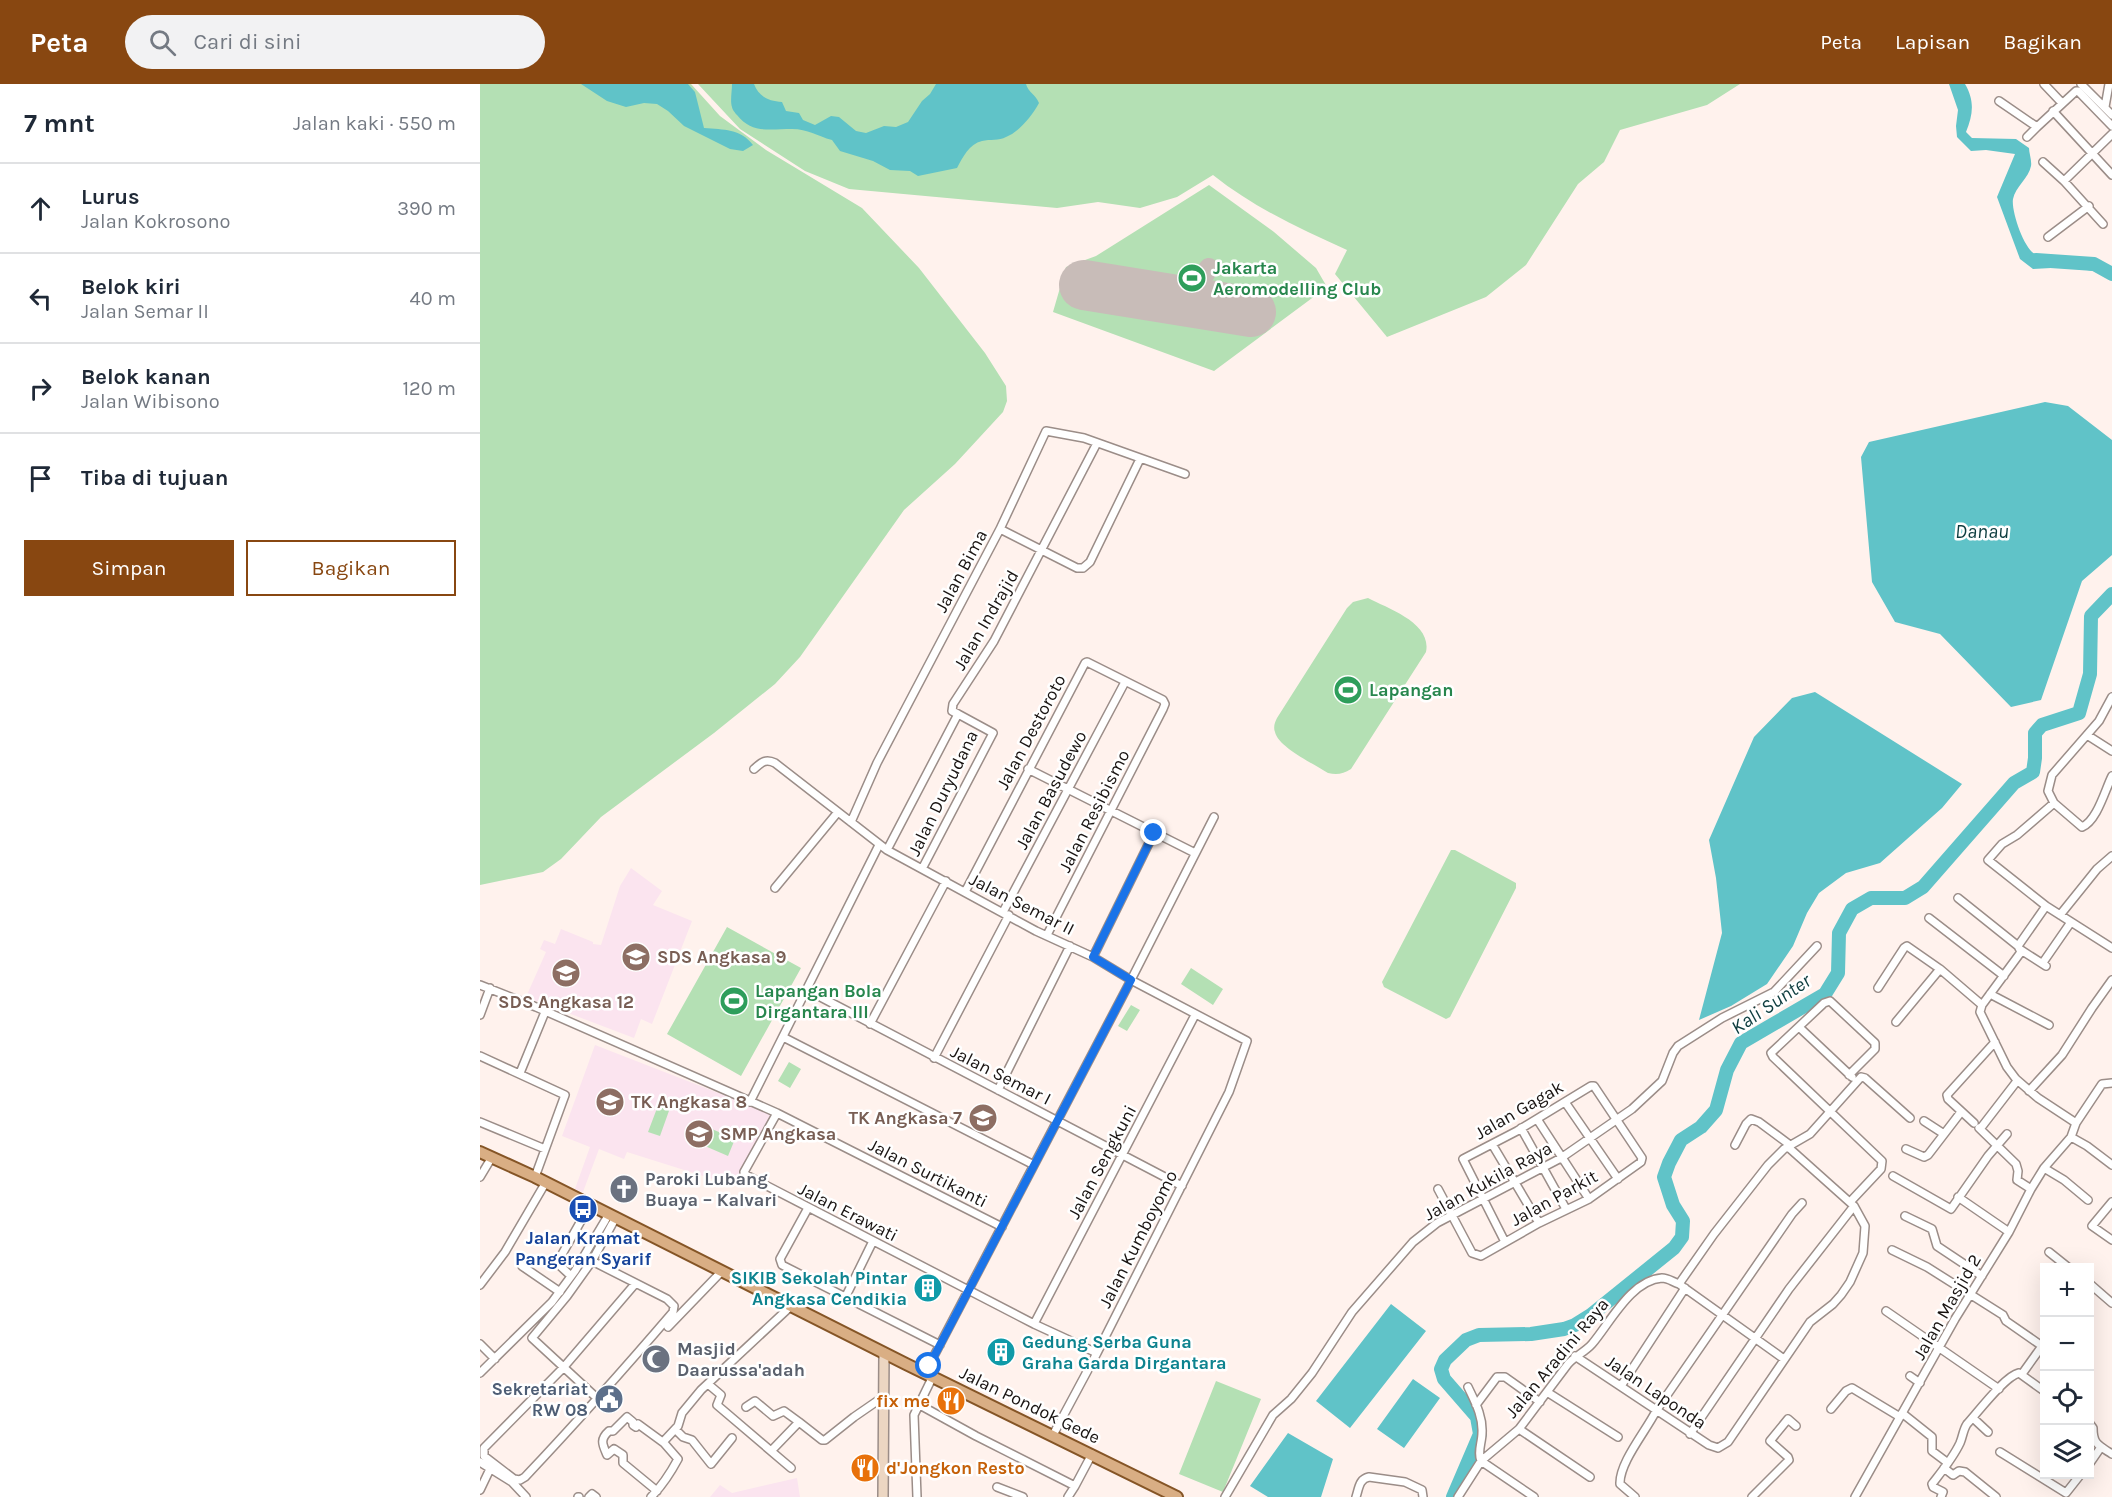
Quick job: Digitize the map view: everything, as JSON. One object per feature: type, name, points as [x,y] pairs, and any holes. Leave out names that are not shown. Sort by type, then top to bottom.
[{"type":"main road","name":"Jalan Pondok Gede","points":[[480,1152],[546,1182],[887,1356],[929,1374],[1177,1497]]},
{"type":"main road","points":[[883,1497],[883,1397],[887,1356]]},
{"type":"street","points":[[2044,84],[2062,103]]},
{"type":"street","points":[[2081,84],[2112,115]]},
{"type":"street","points":[[2105,107],[2109,84]]},
{"type":"street","points":[[2027,137],[2076,91],[2112,126]]},
{"type":"street","points":[[1999,101],[2037,127]]},
{"type":"street","points":[[2053,111],[2112,175]]},
{"type":"street","points":[[2064,181],[2112,134]]},
{"type":"street","points":[[2043,162],[2089,206],[2103,224]]},
{"type":"street","points":[[2048,237],[2089,206]]},
{"type":"street","name":"Jalan Bima","points":[[851,822],[877,763],[1000,529],[1046,431],[1084,438],[1185,474]]},
{"type":"street","points":[[1042,550],[1097,443]]},
{"type":"street","points":[[1000,529],[1077,568],[1083,568],[1090,562],[1140,459]]},
{"type":"street","name":"Jalan Indrajid","points":[[887,850],[958,714],[952,711],[953,704],[980,665],[1042,550]]},
{"type":"street","name":"Jalan Destoroto","points":[[965,892],[1085,663],[1163,700]]},
{"type":"street","name":"Jalan Basudewo","points":[[934,1058],[1068,790],[1125,682]]},
{"type":"street","points":[[2112,697],[2099,721],[2052,775],[2048,791],[2054,803],[2082,827],[2088,825],[2112,776]]},
{"type":"street","name":"Jalan Resibismo","points":[[1047,935],[1163,709],[1165,704],[1163,700]]},
{"type":"street","name":"Jalan Duryudana","points":[[922,869],[993,733],[958,714]]},
{"type":"street","points":[[2087,735],[2112,751]]},
{"type":"street","points":[[750,1102],[879,845],[771,761],[764,761],[754,769]]},
{"type":"street","points":[[1028,769],[1195,853]]},
{"type":"street","points":[[2054,803],[2017,835],[2002,844],[1988,860],[2046,906],[2112,948]]},
{"type":"street","points":[[775,888],[838,812]]},
{"type":"street","points":[[917,1497],[914,1416],[940,1345],[1214,817]]},
{"type":"street","points":[[1093,957],[1154,833]]},
{"type":"street","name":"Jalan Semar II","points":[[879,845],[1247,1041]]},
{"type":"street","points":[[2060,915],[2097,869],[2112,856]]},
{"type":"street","points":[[870,1024],[946,881]]},
{"type":"street","points":[[1958,898],[2020,948],[2045,964],[2071,922]]},
{"type":"street","points":[[2046,906],[2004,976],[1982,1005],[1980,1015],[2007,1068],[2017,1081],[2076,1123]]},
{"type":"street","points":[[1929,918],[2004,976]]},
{"type":"street","points":[[998,1090],[1070,946]]},
{"type":"street","name":"Jalan Kukila Raya","points":[[1225,1497],[1273,1415],[1287,1403],[1312,1373],[1352,1312],[1413,1242],[1437,1223],[1561,1158],[1643,1101],[1662,1081],[1678,1046],[1722,1018],[1774,992],[1817,946]]},
{"type":"street","points":[[1878,988],[1907,946],[1940,969],[1982,1005]]},
{"type":"street","points":[[1896,1022],[1940,969]]},
{"type":"street","points":[[2029,1091],[2062,1055],[2112,980]]},
{"type":"street","name":"Jalan Surtikanti","points":[[480,985],[777,1113],[1002,1227]]},
{"type":"street","points":[[480,1015],[490,988]]},
{"type":"street","name":"Jalan Semar I","points":[[807,990],[1182,1186]]},
{"type":"street","points":[[1990,994],[2049,1025]]},
{"type":"street","points":[[1690,1434],[1789,1289],[1883,1165],[1882,1161],[1772,1055],[1773,1051],[1824,1003],[1830,1001],[1875,1043],[1875,1049],[1849,1075]]},
{"type":"street","points":[[520,1073],[545,1012]]},
{"type":"street","name":"Jalan Sengkuni","points":[[1034,1324],[1195,1014]]},
{"type":"street","points":[[1800,1028],[1856,1081]]},
{"type":"street","points":[[783,1037],[1034,1164]]},
{"type":"street","name":"Jalan Kumboyomo","points":[[1053,1435],[1229,1092],[1247,1041]]},
{"type":"street","points":[[1995,1042],[1948,1092],[1948,1099],[2016,1164],[2017,1180],[2031,1189]]},
{"type":"street","points":[[480,1056],[565,1095],[535,1177]]},
{"type":"street","points":[[1621,1386],[1682,1286],[1768,1165],[1789,1146],[1810,1134],[1856,1081],[1861,1077],[1865,1078],[1910,1118]]},
{"type":"street","points":[[1978,1127],[2017,1081]]},
{"type":"street","points":[[2112,1083],[2102,1084],[2076,1123],[2071,1137],[2112,1165]]},
{"type":"street","name":"Jalan Gagak","points":[[1482,1199],[1463,1161],[1466,1158],[1591,1086],[1594,1086],[1617,1119]]},
{"type":"street","points":[[1565,1102],[1618,1179]]},
{"type":"street","points":[[1906,1149],[1925,1156],[1961,1112]]},
{"type":"street","name":"Jalan Erawati","points":[[777,1113],[744,1172],[750,1178],[969,1290]]},
{"type":"street","points":[[1537,1119],[1589,1199]]},
{"type":"street","name":"Jalan Parkit","points":[[1452,1215],[1474,1255],[1481,1256],[1539,1223],[1589,1199],[1641,1162],[1642,1158],[1617,1119]]},
{"type":"street","points":[[1735,1145],[1751,1119],[1759,1122],[1789,1146],[1852,1204]]},
{"type":"street","points":[[1924,1121],[1944,1134]]},
{"type":"street","points":[[480,1122],[545,1149]]},
{"type":"street","points":[[1521,1128],[1566,1209]]},
{"type":"street","points":[[1893,1176],[1950,1209],[2007,1134]]},
{"type":"street","name":"Jalan Masjid 2","points":[[1855,1497],[2009,1232],[2031,1189],[2044,1168],[2071,1137]]},
{"type":"street","points":[[1492,1144],[1539,1223]]},
{"type":"street","points":[[480,1177],[492,1157]]},
{"type":"street","points":[[2044,1168],[2064,1180],[2088,1200]]},
{"type":"street","points":[[480,1285],[506,1252],[546,1182]]},
{"type":"street","points":[[1437,1189],[1452,1215]]},
{"type":"street","points":[[1958,1197],[2009,1232]]},
{"type":"street","points":[[1482,1199],[1505,1242]]},
{"type":"street","points":[[2112,1202],[2092,1226],[2112,1240]]},
{"type":"street","points":[[1635,1497],[1622,1487],[1620,1475],[1625,1463],[1656,1411],[1792,1214],[1802,1203]]},
{"type":"street","name":"Jalan Laponda","points":[[1575,1356],[1690,1434],[1713,1447],[1725,1445],[1810,1322],[1841,1295],[1861,1261],[1865,1226],[1852,1204]]},
{"type":"street","points":[[571,1276],[557,1263],[590,1205]]},
{"type":"street","points":[[808,1208],[780,1259],[784,1267],[940,1345]]},
{"type":"street","points":[[598,1399],[532,1337],[567,1296],[592,1261],[612,1216]]},
{"type":"street","points":[[480,1373],[543,1312],[560,1292],[612,1216]]},
{"type":"street","points":[[1905,1216],[1932,1229],[1937,1246],[1982,1276]]},
{"type":"street","points":[[845,1298],[873,1241]]},
{"type":"street","points":[[1892,1250],[1914,1260],[2003,1315],[2006,1321],[2042,1346],[2022,1374]]},
{"type":"street","points":[[2049,1252],[2063,1263]]},
{"type":"street","points":[[592,1261],[671,1302],[674,1306],[673,1312],[598,1399],[520,1480],[514,1479],[484,1456],[484,1448],[563,1368],[635,1284]]},
{"type":"street","points":[[522,1266],[560,1292]]},
{"type":"street","points":[[668,1327],[722,1271]]},
{"type":"street","name":"Jalan Aradini Raya","points":[[1458,1497],[1481,1461],[1519,1429],[1575,1356],[1592,1344],[1620,1306],[1638,1288],[1663,1278],[1682,1286]]},
{"type":"street","points":[[1682,1286],[1785,1359]]},
{"type":"street","points":[[2094,1288],[2112,1304]]},
{"type":"street","points":[[969,1290],[1034,1324],[1097,1353]]},
{"type":"street","points":[[663,1442],[681,1422],[683,1412],[708,1384],[791,1306]]},
{"type":"street","points":[[1886,1311],[1999,1389]]},
{"type":"street","points":[[480,1344],[495,1359]]},
{"type":"street","points":[[1941,1497],[1942,1492],[1932,1485],[1960,1442],[1963,1430],[1999,1389],[2016,1373],[2022,1374],[2040,1388]]},
{"type":"street","points":[[1476,1405],[1500,1376],[1505,1377],[1540,1402]]},
{"type":"street","points":[[1910,1376],[1920,1383]]},
{"type":"street","points":[[708,1384],[721,1395],[716,1402],[717,1405],[791,1468]]},
{"type":"street","points":[[1468,1387],[1480,1416],[1482,1432],[1479,1456],[1481,1461],[1534,1497]]},
{"type":"street","points":[[1831,1409],[1846,1391],[1852,1388],[1901,1415],[1932,1437],[1932,1451],[1953,1475],[1959,1471],[1965,1472],[1996,1497]]},
{"type":"street","points":[[1547,1392],[1618,1437]]},
{"type":"street","points":[[746,1407],[755,1401],[773,1416],[784,1410],[824,1440],[883,1397]]},
{"type":"street","points":[[918,1404],[1075,1486]]},
{"type":"street","points":[[627,1417],[633,1425],[636,1427],[639,1424],[663,1442],[678,1458],[654,1494],[623,1463],[623,1455],[618,1450],[614,1449],[608,1456],[606,1455],[602,1442],[607,1433],[613,1431],[627,1417]]},
{"type":"street","points":[[1973,1418],[1988,1432]]},
{"type":"street","points":[[1752,1497],[1789,1460],[1770,1441],[1788,1419],[1796,1426]]},
{"type":"street","points":[[772,1450],[799,1422]]},
{"type":"street","points":[[2091,1425],[2094,1430],[2093,1438],[2112,1454]]},
{"type":"street","points":[[675,1429],[682,1437],[692,1440],[711,1464],[732,1438]]},
{"type":"street","points":[[1519,1429],[1590,1477]]},
{"type":"street","points":[[2094,1457],[2101,1447]]},
{"type":"street","points":[[2000,1452],[2040,1477]]},
{"type":"street","points":[[1068,1497],[1092,1454]]},
{"type":"street","points":[[480,1462],[512,1482],[526,1497]]},
{"type":"street","points":[[480,1490],[490,1468]]},
{"type":"street","points":[[1356,1497],[1360,1482],[1369,1477],[1405,1482],[1422,1490],[1423,1497]]},
{"type":"street","points":[[2043,1479],[2066,1493],[2077,1479]]},
{"type":"street","points":[[997,1487],[1023,1497]]},
{"type":"street","points":[[589,1497],[592,1494],[596,1497]]},
{"type":"shaded area","name":"SDS Angkasa 9","points":[[631,868],[662,891],[653,905],[692,921],[652,1024],[641,1019],[634,1038],[526,997],[546,952],[540,949],[544,940],[555,944],[561,929],[593,942],[593,944],[601,945],[620,886]]},
{"type":"shaded area","points":[[595,1045],[775,1115],[735,1186],[627,1152],[624,1159],[599,1149],[583,1192],[575,1189],[590,1147],[562,1136]]},
{"type":"shaded area","points":[[797,1478],[800,1497],[710,1497],[720,1485],[732,1493]]},
{"type":"green space","points":[[480,84],[691,84],[720,116],[766,150],[862,208],[919,268],[985,353],[1006,386],[1007,401],[1003,412],[955,464],[904,510],[800,657],[775,684],[714,733],[601,817],[561,859],[543,872],[480,885]]},
{"type":"green space","points":[[698,84],[1740,84],[1707,105],[1620,130],[1604,162],[1578,184],[1526,265],[1486,297],[1387,337],[1335,274],[1347,250],[1261,207],[1213,175],[1177,197],[1140,208],[1098,202],[1057,208],[849,189],[805,171],[740,129]]},
{"type":"green space","name":"Jakarta Aeromodelling Club","points":[[1209,185],[1274,232],[1316,268],[1327,287],[1214,371],[1053,312],[1066,267],[1096,256]]},
{"type":"green space","name":"Lapangan","points":[[1368,598],[1397,612],[1416,625],[1426,642],[1426,652],[1351,769],[1340,774],[1328,773],[1297,755],[1283,743],[1275,732],[1274,725],[1347,608],[1353,602]]},
{"type":"green space","points":[[1451,850],[1455,850],[1516,883],[1516,888],[1450,1017],[1446,1019],[1384,987],[1382,982]]},
{"type":"green space","name":"Lapangan Bola Dirgantara III","points":[[727,927],[801,968],[741,1076],[667,1034]]},
{"type":"green space","points":[[1191,968],[1223,989],[1213,1005],[1181,984]]},
{"type":"green space","points":[[1131,1005],[1140,1010],[1127,1031],[1118,1026]]},
{"type":"green space","points":[[789,1062],[801,1069],[790,1088],[778,1081]]},
{"type":"green space","points":[[659,1103],[670,1108],[660,1136],[648,1132]]},
{"type":"green space","points":[[705,1126],[735,1139],[728,1156],[698,1143]]},
{"type":"green space","points":[[1216,1381],[1261,1399],[1223,1492],[1179,1474]]},
{"type":"water","points":[[581,84],[688,84],[695,92],[704,128],[743,135],[753,145],[743,151],[730,149],[684,126],[657,104],[644,103],[626,107],[607,101]]},
{"type":"water","points":[[732,84],[754,84],[765,98],[782,102],[786,111],[799,113],[803,120],[815,125],[831,116],[839,117],[856,131],[866,133],[884,126],[896,127],[908,122],[936,84],[1026,84],[1039,103],[1025,123],[1011,135],[973,145],[957,168],[918,176],[910,171],[890,170],[873,161],[840,151],[832,140],[808,131],[755,128],[743,121],[732,109]]},
{"type":"water","points":[[1949,84],[1965,84],[1968,90],[1972,108],[1966,132],[1972,138],[2016,139],[2029,148],[2031,166],[2028,175],[2016,190],[2013,205],[2019,229],[2031,251],[2044,257],[2097,260],[2106,265],[2112,274],[2094,264],[2093,271],[2069,267],[2033,269],[2020,259],[1997,197],[2015,154],[1986,150],[1971,151],[1957,137],[1958,110]]},
{"type":"water","name":"Danau","points":[[2045,402],[2068,406],[2112,440],[2112,555],[2082,581],[2041,700],[2011,707],[1940,634],[1895,622],[1872,582],[1861,457],[1869,442]]},
{"type":"water","points":[[1815,692],[1962,784],[1942,808],[1880,863],[1846,873],[1819,893],[1807,913],[1793,946],[1767,984],[1731,1006],[1699,1020],[1722,933],[1709,840],[1754,737],[1792,698]]},
{"type":"water","points":[[1391,1304],[1426,1331],[1350,1428],[1316,1401]]},
{"type":"water","points":[[1413,1379],[1440,1398],[1404,1448],[1377,1429]]},
{"type":"water","points":[[1288,1433],[1333,1459],[1321,1497],[1268,1497],[1250,1486]]},
{"type":"waterway","name":"Kali Sunter","points":[[2036,260],[2094,264],[2112,274]]},
{"type":"waterway","name":"Kali Sunter","points":[[1453,1497],[1480,1434],[1477,1417],[1444,1379],[1441,1369],[1445,1360],[1466,1340],[1479,1335],[1531,1334],[1575,1325],[1591,1315],[1674,1248],[1682,1237],[1683,1221],[1673,1205],[1664,1177],[1681,1140],[1701,1127],[1716,1110],[1727,1070],[1741,1043],[1825,994],[1838,973],[1839,933],[1852,909],[1871,898],[1905,898],[1923,887],[2014,783],[2033,772],[2035,733],[2042,725],[2079,713],[2090,674],[2091,616],[2112,594]]},
{"type":"taxiway","points":[[1185,301],[1209,268]]},
{"type":"runway","points":[[1084,285],[1251,312]]},
{"type":"place","name":"Jakarta Aeromodelling Club","points":[[1192,278]]},
{"type":"place","name":"Lapangan","points":[[1348,690]]},
{"type":"place","name":"SDS Angkasa 9","points":[[636,957]]},
{"type":"place","name":"SDS Angkasa 12","points":[[566,973]]},
{"type":"place","name":"Lapangan Bola Dirgantara III","points":[[734,1001]]},
{"type":"place","name":"TK Angkasa 8","points":[[610,1102]]},
{"type":"place","name":"TK Angkasa 7","points":[[983,1118]]},
{"type":"place","name":"SMP Angkasa","points":[[699,1134]]},
{"type":"place","name":"Paroki Lubang Buaya – Kalvari","points":[[624,1189]]},
{"type":"place","name":"Jalan Kramat Pangeran Syarif","points":[[583,1209]]},
{"type":"place","name":"SIKIB Sekolah Pintar Angkasa Cendikia","points":[[928,1288]]},
{"type":"place","name":"Gedung Serba Guna Graha Garda Dirgantara","points":[[1001,1352]]},
{"type":"place","name":"Masjid Daarussa'adah","points":[[656,1359]]},
{"type":"place","name":"Sekretariat RW 08","points":[[609,1399]]},
{"type":"place","name":"fix me","points":[[951,1401]]},
{"type":"place","name":"d'Jongkon Resto","points":[[865,1468]]},
{"type":"route","points":[[929,1366],[1131,980],[1093,957],[1154,833]]}]
